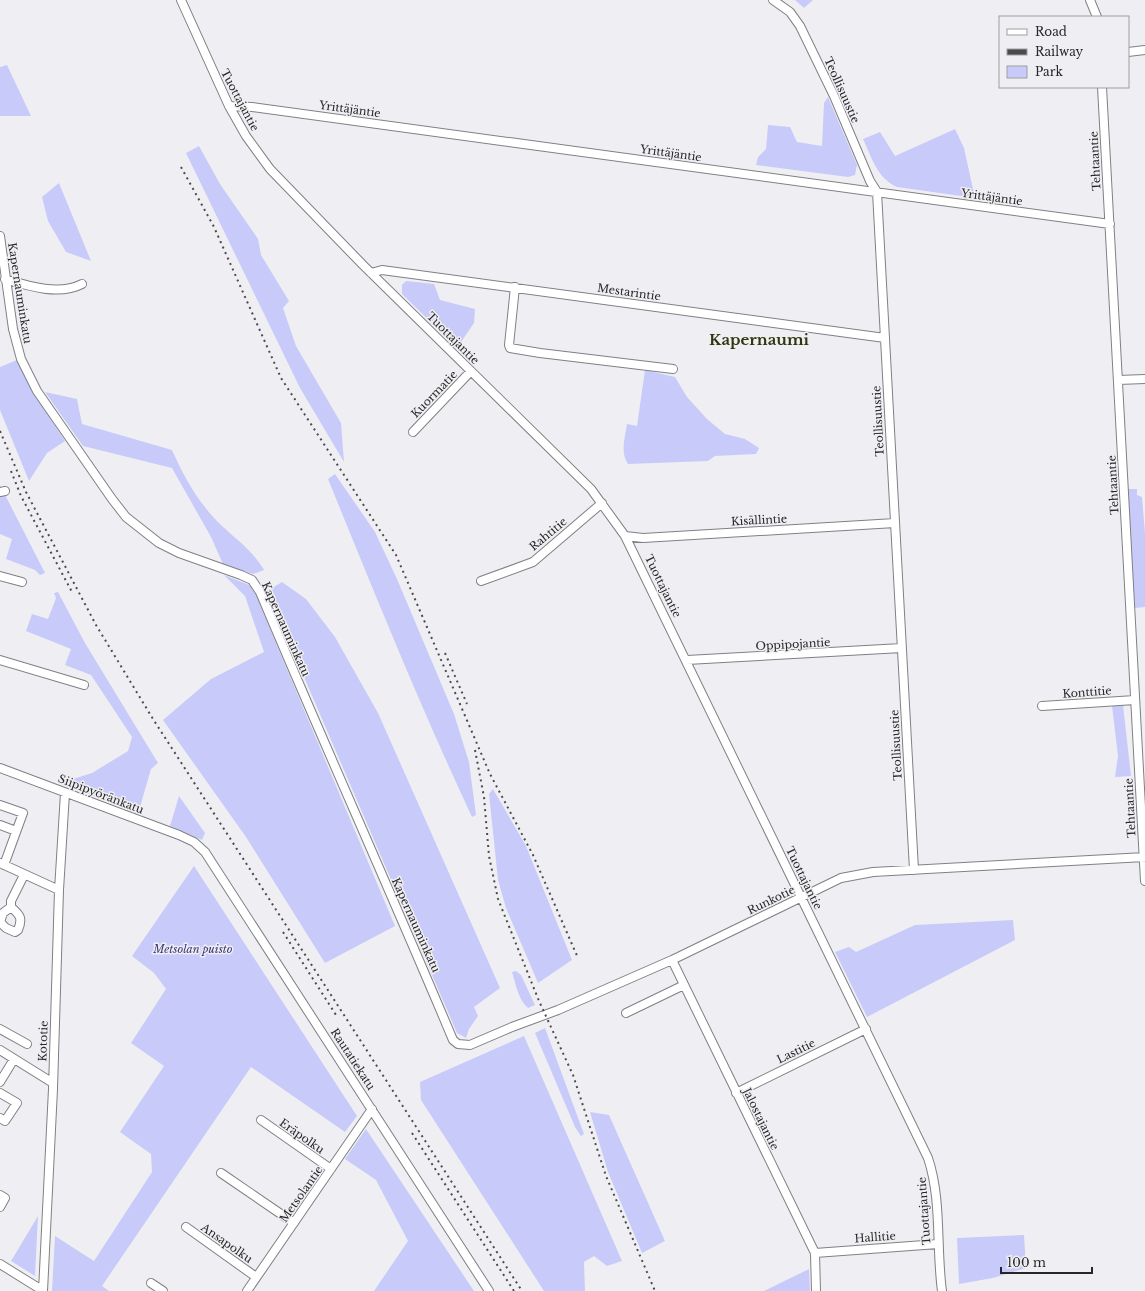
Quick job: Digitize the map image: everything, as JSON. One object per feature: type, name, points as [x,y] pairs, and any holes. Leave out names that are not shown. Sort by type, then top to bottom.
[{"type":"street","name":"Tuottajantie","points":[[181,0],[229,106],[246,136],[270,169],[602,503],[625,536],[687,660],[930,1163],[936,1192],[942,1291]]},
{"type":"street","name":"Teollisuustie","points":[[774,0],[790,12],[800,26],[834,96],[870,181],[877,192],[914,870]]},
{"type":"street","points":[[1090,0],[1097,16]]},
{"type":"street","points":[[1129,52],[1145,50]]},
{"type":"street","name":"Tehtaantie","points":[[1102,88],[1145,881]]},
{"type":"street","name":"Yrittäjäntie","points":[[229,106],[252,106],[1110,224]]},
{"type":"street","name":"Kapernauminkatu","points":[[0,236],[5,279],[17,346],[30,380],[122,511],[159,543],[179,553],[252,580],[260,592],[325,746],[407,930],[453,1040]]},
{"type":"street","name":"Mestarintie","points":[[372,273],[382,270],[884,338]]},
{"type":"street","points":[[5,279],[61,290],[73,288],[82,284]]},
{"type":"street","points":[[515,288],[510,348],[673,369]]},
{"type":"street","name":"Kuormatie","points":[[413,432],[471,371]]},
{"type":"street","points":[[1118,380],[1145,379]]},
{"type":"street","name":"Rahtitie","points":[[481,581],[533,562],[602,503]]},
{"type":"street","name":"Kisällintie","points":[[625,536],[643,538],[895,523]]},
{"type":"street","points":[[0,576],[22,582]]},
{"type":"street","name":"Oppipojantie","points":[[687,660],[902,648]]},
{"type":"street","points":[[0,660],[84,685]]},
{"type":"street","name":"Konttitie","points":[[1042,706],[1135,700]]},
{"type":"street","name":"Siipipyöränkatu","points":[[0,768],[194,842]]},
{"type":"street","name":"Kototie","points":[[43,1290],[53,1083],[59,890],[65,793]]},
{"type":"street","points":[[0,805],[23,813],[2,864],[59,890]]},
{"type":"street","points":[[0,825],[16,831]]},
{"type":"street","name":"Rautatiekatu","points":[[194,842],[205,852],[489,1291]]},
{"type":"street","name":"Runkotie","points":[[453,1040],[458,1044],[470,1045],[512,1027],[558,1010],[672,960],[841,878],[858,874],[914,870],[1144,857]]},
{"type":"street","points":[[11,907],[11,900],[24,875]]},
{"type":"street","name":"Jalostajantie","points":[[672,960],[815,1253],[816,1291]]},
{"type":"street","points":[[626,1013],[684,984]]},
{"type":"street","name":"Lastitie","points":[[736,1093],[866,1029]]},
{"type":"street","points":[[0,1030],[27,1044]]},
{"type":"street","points":[[0,1050],[53,1083]]},
{"type":"street","points":[[0,1082],[14,1059]]},
{"type":"street","points":[[0,1093],[17,1104],[5,1121],[0,1118]]},
{"type":"street","name":"Metsolantie","points":[[247,1291],[372,1110]]},
{"type":"street","name":"Eräpolku","points":[[261,1120],[331,1170]]},
{"type":"street","points":[[221,1173],[294,1223]]},
{"type":"street","points":[[0,1195],[5,1198],[0,1207]]},
{"type":"street","name":"Ansapolku","points":[[186,1228],[256,1277]]},
{"type":"street","name":"Hallitie","points":[[815,1253],[938,1244]]},
{"type":"street","points":[[0,1264],[43,1290]]},
{"type":"street","points":[[151,1283],[163,1291]]},
{"type":"green space","points":[[795,0],[813,0],[804,8]]},
{"type":"green space","points":[[7,65],[31,116],[0,116],[0,67]]},
{"type":"green space","points":[[828,97],[857,165],[855,175],[848,177],[756,165],[758,157],[766,149],[768,125],[790,127],[797,142],[822,146],[824,103]]},
{"type":"green space","points":[[955,129],[964,148],[975,198],[897,187],[890,183],[880,173],[872,160],[863,139],[880,132],[895,156]]},
{"type":"green space","points":[[199,146],[220,184],[258,239],[261,255],[289,301],[283,308],[296,346],[341,423],[344,462],[300,388],[186,153]]},
{"type":"green space","points":[[59,183],[91,261],[66,252],[48,221],[42,197]]},
{"type":"green space","points":[[406,281],[434,284],[440,300],[475,309],[474,323],[457,348],[402,294],[402,285]]},
{"type":"green space","points":[[17,360],[31,389],[65,441],[47,453],[29,481],[0,410],[0,367]]},
{"type":"green space","points":[[645,370],[675,377],[687,397],[707,419],[725,434],[745,439],[759,448],[756,454],[715,456],[708,461],[628,464],[624,455],[624,439],[627,424],[637,426]]},
{"type":"green space","points":[[45,392],[77,399],[82,424],[172,450],[187,480],[199,499],[213,517],[249,551],[264,570],[253,574],[223,564],[211,537],[172,468],[83,446]]},
{"type":"green space","points":[[335,474],[375,532],[397,579],[454,714],[469,762],[476,815],[472,817],[416,691],[328,479]]},
{"type":"green space","points":[[0,485],[45,573],[40,575],[35,570],[6,559],[12,539],[0,534]]},
{"type":"green space","points":[[1127,489],[1137,489],[1137,495],[1142,497],[1145,533],[1145,607],[1135,608]]},
{"type":"green space","points":[[224,575],[252,586],[395,926],[325,963],[246,837],[163,720],[211,679],[264,652],[245,596]]},
{"type":"green space","points":[[282,582],[306,599],[335,637],[378,713],[500,988],[474,1007],[478,1016],[469,1029],[466,1038],[457,1033],[267,591]]},
{"type":"green space","points":[[58,592],[85,643],[158,763],[151,769],[138,814],[70,786],[73,779],[92,773],[128,751],[132,737],[91,675],[65,665],[71,649],[26,631],[32,614],[48,619],[56,598],[54,593]]},
{"type":"green space","points":[[1123,705],[1131,776],[1115,777],[1118,756],[1112,706]]},
{"type":"green space","points":[[493,789],[526,846],[572,960],[538,983],[506,908],[498,880],[489,794]]},
{"type":"green space","points":[[179,796],[205,833],[202,840],[170,826]]},
{"type":"green space","name":"Metsolan puisto","points":[[194,866],[357,1116],[345,1132],[251,1067],[102,1286],[109,1291],[52,1291],[55,1236],[94,1261],[152,1172],[151,1154],[120,1132],[164,1066],[131,1043],[166,989],[154,973],[132,956]]},
{"type":"green space","points":[[1013,920],[1015,940],[867,1017],[835,952],[849,947],[856,952],[915,925]]},
{"type":"green space","points":[[516,971],[521,975],[535,1005],[528,1008],[522,1000],[512,972]]},
{"type":"green space","points":[[545,1028],[584,1134],[581,1136],[575,1127],[535,1033]]},
{"type":"green space","points":[[524,1036],[622,1261],[607,1266],[594,1256],[584,1262],[585,1291],[544,1291],[421,1100],[420,1082]]},
{"type":"green space","points":[[590,1112],[609,1115],[665,1241],[642,1253],[608,1172]]},
{"type":"green space","points":[[366,1129],[474,1291],[374,1291],[408,1241],[376,1180],[345,1159]]},
{"type":"green space","points":[[38,1216],[35,1276],[11,1261]]},
{"type":"green space","points":[[1024,1235],[1026,1268],[993,1278],[959,1284],[957,1238]]},
{"type":"green space","points":[[809,1269],[810,1291],[764,1291]]},
{"type":"railway","points":[[181,167],[214,227],[281,378],[396,555],[490,774],[533,855],[578,958]]},
{"type":"railway","points":[[0,431],[26,492],[96,625],[153,719],[522,1291]]},
{"type":"railway","points":[[11,471],[21,496],[73,594]]},
{"type":"railway","points":[[445,653],[467,704]]},
{"type":"railway","points":[[475,750],[484,797],[489,856],[498,899],[539,1001],[573,1075],[606,1176],[655,1291]]},
{"type":"railway","points":[[283,932],[336,1015]]},
{"type":"railway","points":[[412,1133],[514,1291]]},
{"type":"district","name":"Kapernaumi","points":[[759,340]]}]
